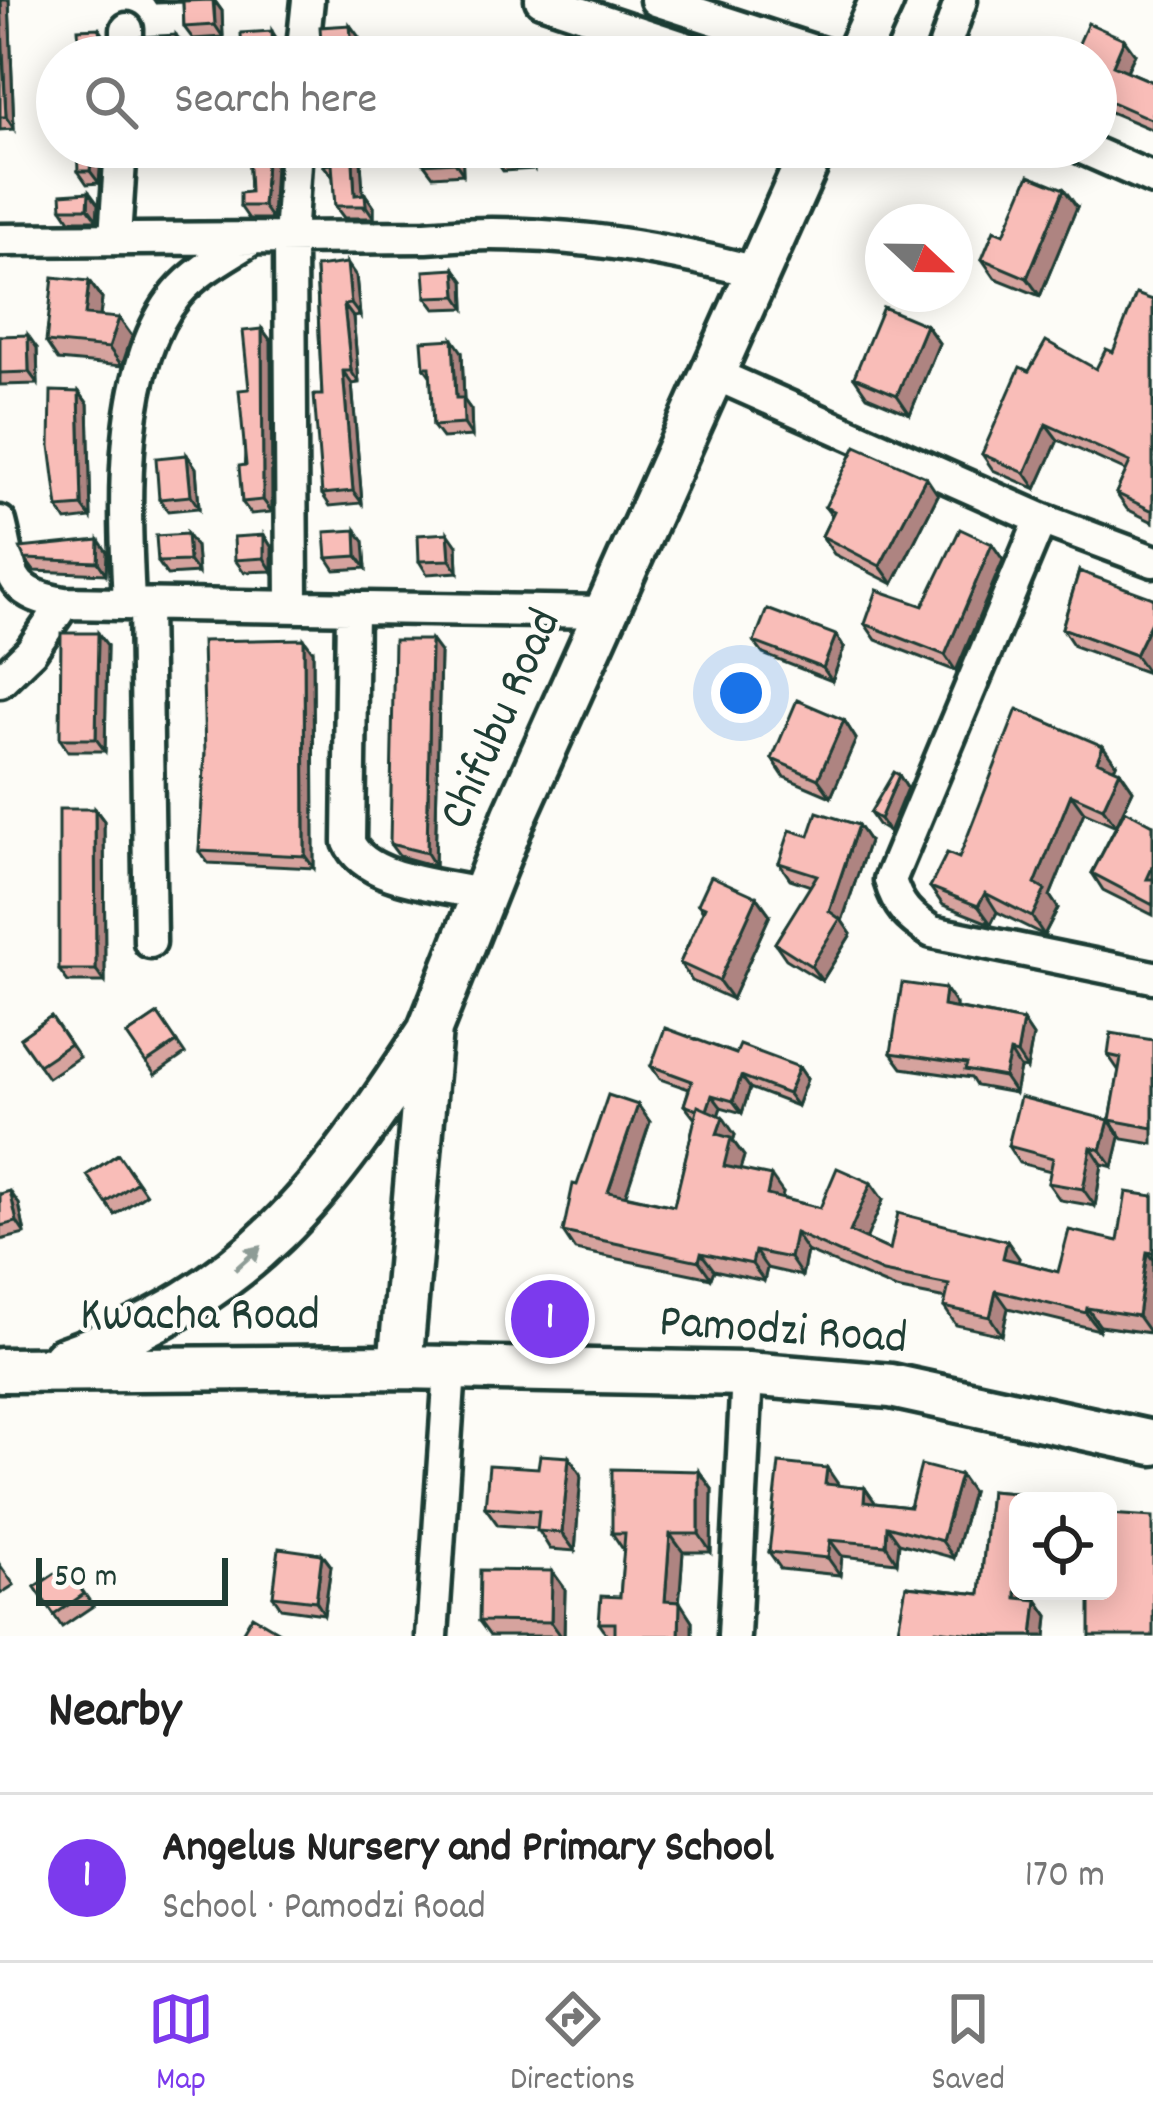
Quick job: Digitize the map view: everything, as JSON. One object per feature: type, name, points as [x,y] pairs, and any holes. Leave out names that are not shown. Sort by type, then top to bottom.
[{"type":"main road","points":[[865,36],[881,0]]},
{"type":"main road","name":"Chifubu Road","points":[[400,1367],[430,1029],[481,894],[804,168]]},
{"type":"main road","points":[[17,1370],[133,1335],[229,1275],[344,1160],[430,1029]]},
{"type":"main road","name":"Kwacha Road","points":[[17,1370],[400,1367]]},
{"type":"main road","name":"Pamodzi Road","points":[[400,1367],[747,1374],[891,1387],[1153,1443]]},
{"type":"street","points":[[304,36],[308,0]]},
{"type":"street","points":[[541,0],[650,36]]},
{"type":"street","points":[[948,36],[961,0]]},
{"type":"street","points":[[664,1],[788,36]]},
{"type":"street","points":[[1117,163],[1153,179]]},
{"type":"street","points":[[115,236],[120,168]]},
{"type":"street","points":[[292,605],[290,238],[295,168]]},
{"type":"street","points":[[0,240],[556,234],[756,272]]},
{"type":"street","points":[[150,942],[127,434],[161,319],[178,293],[252,239]]},
{"type":"street","points":[[710,372],[1041,519],[1153,561]]},
{"type":"street","points":[[1041,519],[890,880],[896,902],[932,932],[1153,977]]},
{"type":"street","points":[[0,522],[9,571],[20,587],[32,598],[64,603],[608,612]]},
{"type":"street","points":[[0,681],[31,652],[64,603]]},
{"type":"street","points":[[352,607],[349,842],[355,857],[374,867],[481,894]]},
{"type":"street","points":[[432,1636],[450,1370]]},
{"type":"street","points":[[734,1636],[747,1374]]},
{"type":"building","points":[[0,0],[6,117],[0,117]]},
{"type":"building","points":[[213,0],[215,25],[184,27],[183,1]]},
{"type":"building","points":[[1088,23],[1124,39],[1117,56],[1117,36],[1082,36]]},
{"type":"building","points":[[350,25],[351,36],[321,36],[320,27]]},
{"type":"building","points":[[99,28],[100,36],[79,36],[78,29]]},
{"type":"building","points":[[272,31],[272,36],[241,36]]},
{"type":"building","points":[[1117,67],[1153,82],[1153,120],[1117,104]]},
{"type":"building","points":[[249,168],[266,168],[263,206],[240,206],[240,193],[250,192]]},
{"type":"building","points":[[332,168],[353,168],[355,195],[365,194],[366,206],[335,206]]},
{"type":"building","points":[[1029,175],[1064,189],[1027,278],[982,259],[994,230],[1004,234]]},
{"type":"building","points":[[89,192],[88,208],[62,208],[61,194]]},
{"type":"building","points":[[347,263],[351,304],[344,305],[351,371],[343,371],[353,491],[322,494],[314,395],[322,395],[316,267]]},
{"type":"building","points":[[455,269],[457,296],[426,297],[424,271]]},
{"type":"building","points":[[53,277],[89,281],[85,315],[119,318],[109,348],[46,342]]},
{"type":"building","points":[[1136,294],[1153,300],[1153,511],[1116,493],[1130,462],[1046,424],[1025,473],[982,454],[1020,367],[1029,371],[1046,341],[1096,369],[1106,349],[1113,352]]},
{"type":"building","points":[[881,312],[895,312],[926,325],[897,395],[854,377]]},
{"type":"building","points":[[262,329],[263,500],[242,502],[239,466],[246,465],[239,390],[249,389],[243,331]]},
{"type":"building","points":[[28,335],[29,372],[0,373],[0,336]]},
{"type":"building","points":[[453,339],[456,398],[463,398],[464,424],[433,426],[430,367],[424,367],[422,341]]},
{"type":"building","points":[[51,391],[79,392],[82,506],[58,508],[50,446]]},
{"type":"building","points":[[856,446],[926,477],[880,566],[822,536],[834,511],[825,507]]},
{"type":"building","points":[[187,455],[191,496],[159,499],[156,458]]},
{"type":"building","points":[[960,529],[992,544],[945,655],[865,624],[877,590],[923,606]]},
{"type":"building","points":[[356,530],[357,556],[327,558],[325,532]]},
{"type":"building","points":[[448,533],[450,560],[419,561],[418,535]]},
{"type":"building","points":[[187,534],[189,561],[158,562],[156,536]]},
{"type":"building","points":[[264,535],[264,558],[235,560],[234,537]]},
{"type":"building","points":[[99,540],[98,562],[25,559],[20,548]]},
{"type":"building","points":[[1079,571],[1153,598],[1153,618],[1135,655],[1062,628]]},
{"type":"building","points":[[767,609],[836,635],[823,668],[754,642]]},
{"type":"building","points":[[61,633],[98,633],[96,739],[60,739]]},
{"type":"building","points":[[304,639],[305,856],[199,851],[205,754],[202,641]]},
{"type":"building","points":[[394,640],[431,640],[427,853],[390,844]]},
{"type":"building","points":[[797,700],[844,720],[818,779],[772,759]]},
{"type":"building","points":[[1017,709],[1103,746],[1097,761],[1120,771],[1103,808],[1071,794],[1035,884],[1045,890],[1032,917],[985,893],[978,906],[930,887],[947,853],[959,858]]},
{"type":"building","points":[[894,772],[899,775],[880,819],[870,813]]},
{"type":"building","points":[[59,809],[95,809],[96,970],[59,970]]},
{"type":"building","points":[[1125,810],[1153,825],[1153,866],[1147,879],[1153,879],[1153,905],[1092,873]]},
{"type":"building","points":[[817,812],[858,825],[829,911],[840,919],[811,966],[775,943],[817,875],[779,863],[790,830],[809,836]]},
{"type":"building","points":[[711,876],[757,897],[719,981],[680,963],[705,907],[698,904]]},
{"type":"building","points":[[902,983],[945,989],[943,1006],[1023,1021],[1017,1054],[1010,1052],[1004,1077],[965,1070],[967,1064],[891,1053]]},
{"type":"building","points":[[158,1014],[177,1042],[146,1063],[127,1035]]},
{"type":"building","points":[[51,1016],[70,1044],[39,1065],[20,1038]]},
{"type":"building","points":[[665,1028],[736,1054],[740,1045],[799,1067],[788,1094],[741,1076],[733,1101],[712,1095],[707,1110],[684,1105],[692,1081],[651,1066]]},
{"type":"building","points":[[1111,1033],[1153,1040],[1153,1128],[1110,1120],[1121,1058],[1108,1055]]},
{"type":"building","points":[[608,1095],[638,1105],[608,1192],[674,1206],[698,1106],[723,1117],[717,1134],[731,1138],[724,1166],[771,1176],[767,1195],[820,1208],[837,1168],[871,1183],[850,1232],[890,1250],[898,1213],[1007,1241],[1003,1258],[1058,1272],[1069,1230],[1118,1241],[1126,1192],[1153,1196],[1153,1253],[1147,1252],[1138,1316],[1087,1308],[1086,1313],[996,1291],[990,1317],[944,1307],[949,1285],[883,1272],[795,1233],[790,1258],[755,1251],[752,1264],[701,1253],[699,1261],[563,1232],[573,1184],[577,1185]]},
{"type":"building","points":[[1020,1097],[1109,1120],[1101,1150],[1091,1147],[1083,1189],[1048,1183],[1053,1158],[1008,1146]]},
{"type":"building","points":[[118,1154],[137,1182],[106,1203],[87,1175]]},
{"type":"building","points":[[10,1191],[17,1222],[0,1226],[0,1194]]},
{"type":"building","points":[[540,1455],[569,1457],[562,1533],[537,1531],[539,1511],[485,1507],[489,1465],[538,1468]]},
{"type":"building","points":[[779,1463],[827,1468],[825,1484],[865,1488],[864,1502],[910,1507],[921,1465],[960,1475],[942,1541],[887,1526],[886,1545],[830,1540],[828,1558],[769,1552]]},
{"type":"building","points":[[612,1469],[699,1471],[699,1534],[670,1534],[665,1601],[680,1602],[679,1636],[615,1636],[615,1623],[599,1623],[601,1596],[620,1597],[625,1533],[612,1533]]},
{"type":"building","points":[[990,1491],[1009,1493],[1009,1600],[1037,1600],[1033,1636],[936,1630],[934,1636],[897,1636],[906,1586],[980,1594]]},
{"type":"building","points":[[1117,1515],[1153,1517],[1153,1636],[1090,1636],[1090,1600],[1117,1600]]},
{"type":"building","points":[[279,1548],[322,1554],[316,1601],[273,1596]]},
{"type":"building","points":[[66,1566],[84,1594],[54,1615],[35,1587]]},
{"type":"building","points":[[480,1570],[552,1571],[551,1622],[479,1621]]},
{"type":"building","points":[[252,1616],[286,1636],[240,1636]]},
{"type":"place","name":"Angelus Nursery and Primary School","points":[[550,1319]]}]
